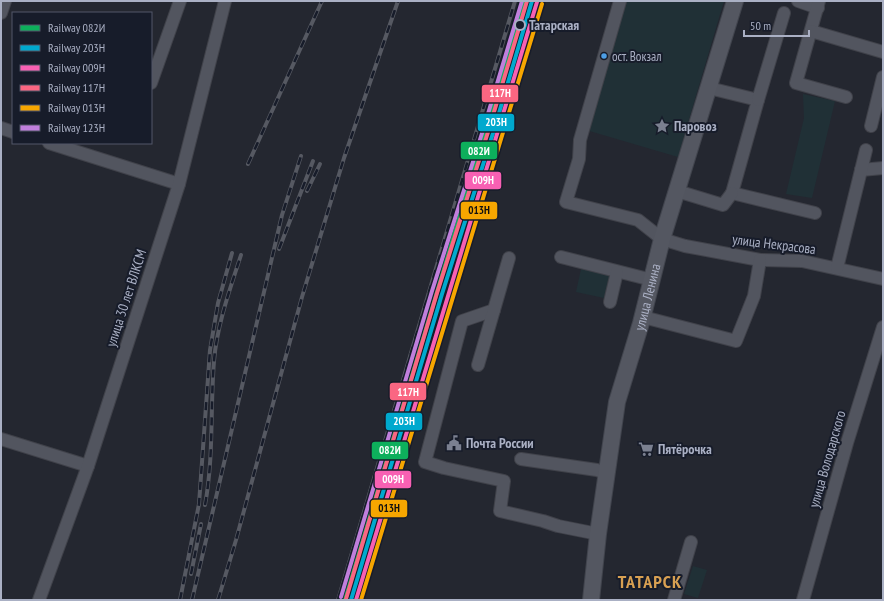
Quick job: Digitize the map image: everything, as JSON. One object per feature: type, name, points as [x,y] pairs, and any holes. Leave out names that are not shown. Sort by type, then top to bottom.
[{"type":"main road","name":"улица Ленина","points":[[591,600],[598,534],[617,402],[643,317],[662,239],[735,1]]},
{"type":"street","points":[[1,13],[5,1]]},
{"type":"street","points":[[152,80],[180,1]]},
{"type":"street","name":"улица 30 лет ВЛКСМ","points":[[39,600],[88,466],[178,184],[225,1]]},
{"type":"street","points":[[620,1],[580,140],[579,159],[566,202],[638,220],[662,239]]},
{"type":"street","points":[[810,3],[811,31],[796,83],[846,97]]},
{"type":"street","points":[[677,191],[723,205],[732,193],[784,13]]},
{"type":"street","points":[[811,31],[883,52]]},
{"type":"street","points":[[871,126],[883,77]]},
{"type":"street","points":[[709,88],[758,100]]},
{"type":"street","points":[[1,128],[12,132]]},
{"type":"street","points":[[55,144],[86,149],[178,184]]},
{"type":"street","points":[[837,268],[866,150]]},
{"type":"street","points":[[861,170],[883,168]]},
{"type":"street","points":[[732,193],[815,213]]},
{"type":"street","name":"улица Некрасова","points":[[662,239],[685,246],[760,260],[802,261],[883,279]]},
{"type":"street","points":[[561,257],[652,280]]},
{"type":"street","points":[[478,365],[509,258]]},
{"type":"street","points":[[643,317],[736,340],[754,296],[760,260]]},
{"type":"street","points":[[610,302],[617,272]]},
{"type":"street","points":[[494,310],[462,321],[425,462],[444,468],[504,481],[500,511],[558,526],[598,534]]},
{"type":"street","name":"улица Володарского","points":[[803,600],[847,443],[883,328]]},
{"type":"street","points":[[1,439],[88,466]]},
{"type":"street","points":[[521,459],[596,470],[607,474]]},
{"type":"street","points":[[674,600],[691,542]]},
{"type":"shaded area","points":[[624,1],[724,1],[678,157],[586,130]]},
{"type":"shaded area","points":[[803,94],[835,101],[812,198],[786,194],[804,118]]},
{"type":"shaded area","points":[[581,269],[610,275],[604,298],[576,292]]},
{"type":"shaded area","points":[[693,566],[707,570],[698,598],[684,594]]},
{"type":"railway","points":[[248,164],[322,1]]},
{"type":"railway","points":[[218,600],[236,540],[302,297],[344,158],[398,1]]},
{"type":"railway","points":[[338,600],[515,1]]},
{"type":"railway","points":[[192,600],[282,215],[301,156]]},
{"type":"railway","points":[[279,249],[313,161]]},
{"type":"railway","points":[[307,191],[320,164]]},
{"type":"railway","points":[[180,600],[199,504],[210,350],[218,303],[232,253]]},
{"type":"railway","points":[[205,505],[210,469],[214,361],[224,307],[241,255]]},
{"type":"railway","points":[[191,574],[201,524]]},
{"type":"rail line","name":"123Н","points":[[341,597],[432,291],[522,1]]},
{"type":"rail line","name":"082И","points":[[345,600],[524,1]]},
{"type":"rail line","name":"117Н","points":[[346,599],[437,293],[489,129],[527,1]]},
{"type":"rail line","name":"203Н","points":[[351,600],[442,294],[494,130],[532,1]]},
{"type":"rail line","name":"009Н","points":[[356,600],[537,2]]},
{"type":"rail line","name":"013Н","points":[[361,600],[542,4]]},
{"type":"place","name":"Татарская","points":[[520,25]]},
{"type":"place","name":"ост. Вокзал","points":[[604,56]]},
{"type":"place","name":"Паровоз","points":[[662,126]]},
{"type":"place","name":"Почта России","points":[[454,443]]},
{"type":"place","name":"Пятёрочка","points":[[646,449]]},
{"type":"district","name":"ТАТАРСК","points":[[650,582]]}]
